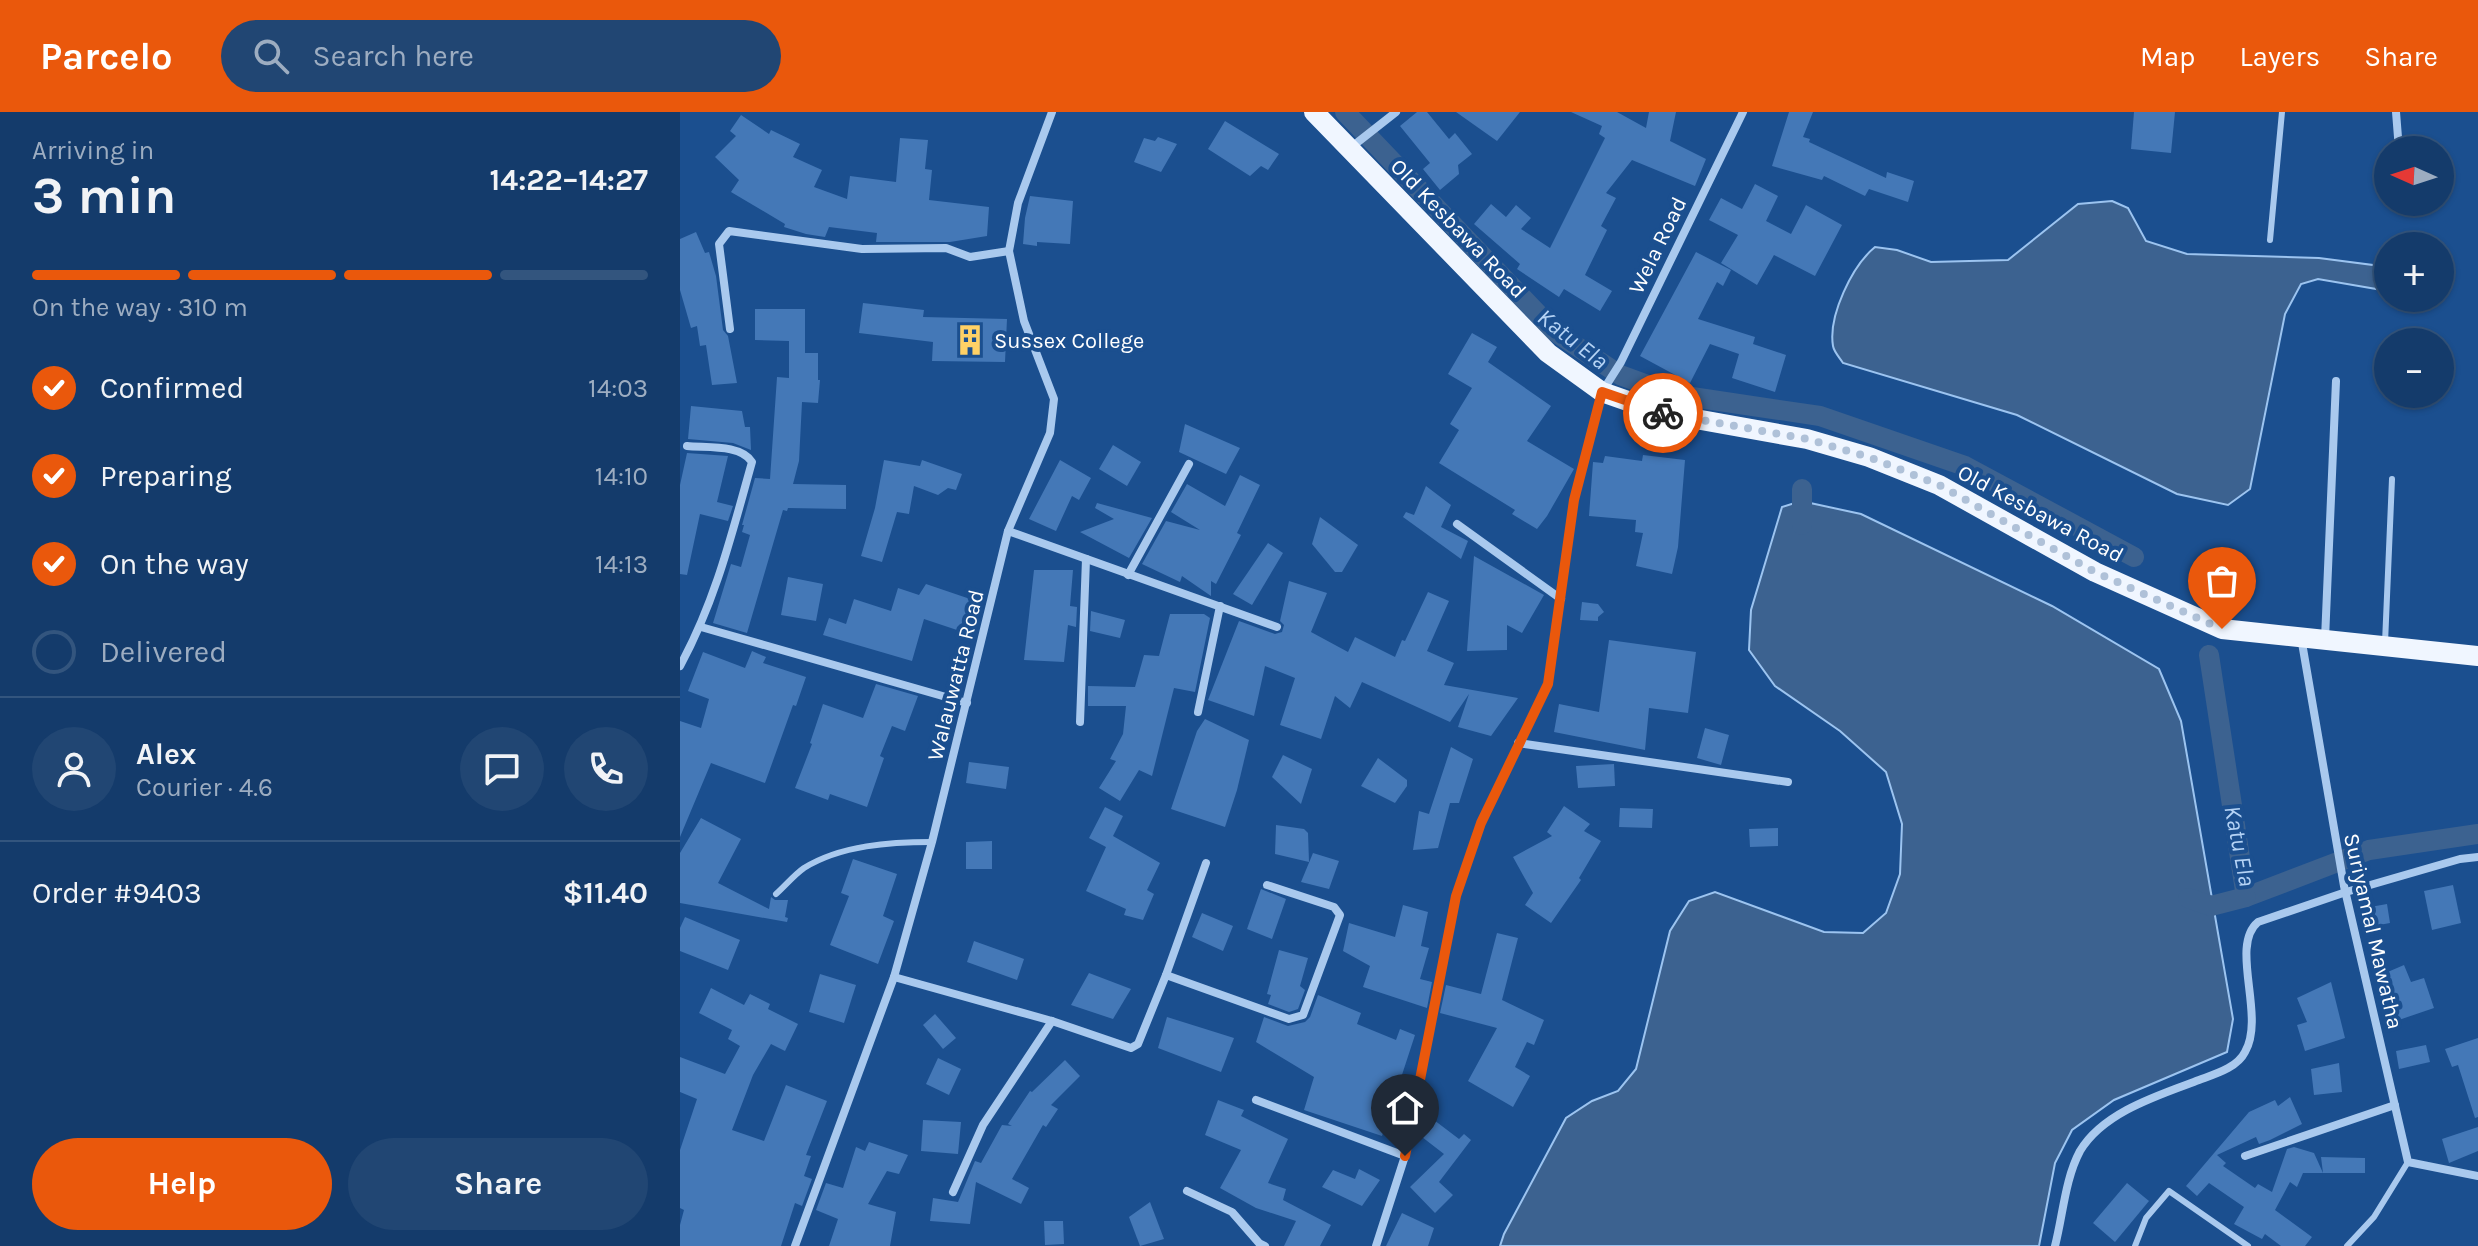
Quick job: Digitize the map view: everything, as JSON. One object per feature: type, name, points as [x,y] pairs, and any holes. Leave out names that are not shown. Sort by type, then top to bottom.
[{"type":"main road","name":"Old Kesbawa Road","points":[[1314,112],[1548,353],[1606,387],[1662,413],[1807,439],[1869,457],[1939,485],[2095,572],[2222,629],[2478,656]]},
{"type":"street","name":"Walauwatta Road","points":[[795,1246],[894,977],[932,842],[1008,531],[1050,433],[1054,399],[1024,321],[1009,251],[1018,203],[1052,112]]},
{"type":"street","points":[[1349,149],[1396,112]]},
{"type":"street","name":"Wela Road","points":[[1376,1246],[1405,1156],[1456,896],[1481,823],[1548,684],[1574,500],[1606,387],[1743,112]]},
{"type":"street","points":[[2396,112],[2398,136]]},
{"type":"street","points":[[730,329],[719,244],[729,231],[862,249],[946,248],[970,257],[1009,251]]},
{"type":"street","points":[[2325,640],[2336,381]]},
{"type":"street","points":[[680,666],[701,627],[716,588],[752,462],[748,455],[739,451],[687,446]]},
{"type":"street","points":[[1128,575],[1189,464]]},
{"type":"street","points":[[1457,524],[1561,599]]},
{"type":"street","points":[[1008,531],[1277,627]]},
{"type":"street","points":[[1080,722],[1086,559]]},
{"type":"street","points":[[1198,712],[1220,606]]},
{"type":"street","points":[[701,627],[967,703]]},
{"type":"street","name":"Suriyamal Mawatha","points":[[2301,637],[2335,843],[2408,1162]]},
{"type":"street","points":[[1518,743],[1788,782]]},
{"type":"street","points":[[2055,1246],[2070,1176],[2081,1149],[2107,1123],[2150,1099],[2224,1070],[2245,1053],[2253,1018],[2246,944],[2258,922],[2345,889],[2478,857]]},
{"type":"street","points":[[894,977],[1052,1021],[1131,1048],[1138,1044],[1166,975],[1206,863]]},
{"type":"street","points":[[1166,975],[1289,1019],[1303,1015],[1340,915],[1334,907],[1267,885]]},
{"type":"street","points":[[953,1192],[983,1125],[1052,1021]]},
{"type":"street","points":[[1256,1100],[1405,1156]]},
{"type":"street","points":[[2245,1156],[2395,1105]]},
{"type":"street","points":[[2408,1162],[2478,1176]]},
{"type":"street","points":[[1187,1191],[1232,1212],[1265,1246]]},
{"type":"lane","points":[[2270,240],[2282,112]]},
{"type":"lane","points":[[2385,646],[2392,479]]},
{"type":"lane","points":[[776,894],[804,868],[848,851],[892,842],[932,842]]},
{"type":"lane","points":[[2347,1246],[2374,1217],[2408,1162]]},
{"type":"lane","points":[[2135,1246],[2146,1218],[2169,1191],[2248,1246]]},
{"type":"water","points":[[2112,201],[2128,208],[2146,241],[2187,254],[2319,258],[2374,265],[2374,289],[2318,279],[2301,284],[2285,314],[2250,489],[2228,505],[2177,494],[2017,415],[1843,363],[1834,348],[1834,321],[1844,292],[1858,266],[1875,247],[1897,250],[1931,262],[2008,260],[2078,204]]},
{"type":"water","points":[[1801,501],[1861,514],[2052,606],[2159,669],[2181,721],[2233,1019],[2227,1052],[2114,1100],[2072,1130],[2055,1163],[2039,1246],[1500,1246],[1566,1118],[1592,1101],[1618,1091],[1636,1069],[1670,931],[1689,901],[1715,892],[1824,932],[1863,933],[1886,913],[1900,874],[1902,824],[1886,772],[1840,731],[1775,686],[1749,650],[1751,610],[1782,507]]},
{"type":"building","points":[[1417,112],[1427,112],[1449,139],[1455,133],[1472,154],[1458,165],[1459,174],[1440,190],[1423,169],[1430,163],[1400,126]]},
{"type":"building","points":[[1456,112],[1520,112],[1497,141]]},
{"type":"building","points":[[1571,112],[1617,112],[1646,128],[1649,112],[1676,112],[1670,141],[1706,159],[1695,186],[1632,160],[1606,193],[1616,198],[1601,226],[1607,230],[1585,275],[1612,291],[1600,311],[1564,289],[1559,297],[1517,269],[1520,264],[1474,224],[1491,204],[1506,217],[1516,205],[1531,218],[1521,229],[1550,248],[1605,138],[1599,134],[1602,126]]},
{"type":"building","points":[[1789,112],[1813,112],[1803,137],[1810,139],[1809,142],[1886,178],[1887,172],[1914,181],[1908,202],[1869,189],[1865,196],[1824,176],[1822,180],[1772,166]]},
{"type":"building","points":[[2134,112],[2175,112],[2171,153],[2131,149]]},
{"type":"building","points":[[741,115],[769,134],[771,130],[800,144],[793,157],[822,170],[814,187],[847,199],[850,176],[896,182],[900,138],[928,140],[925,169],[932,170],[929,200],[989,207],[987,236],[950,242],[876,242],[877,233],[829,227],[825,237],[784,227],[785,224],[731,192],[739,180],[715,157],[736,136],[730,131]]},
{"type":"building","points":[[1225,121],[1279,154],[1268,170],[1261,166],[1250,176],[1208,149]]},
{"type":"building","points":[[1158,137],[1177,144],[1161,172],[1134,162],[1144,138],[1155,141]]},
{"type":"building","points":[[1755,184],[1778,196],[1766,221],[1791,234],[1806,205],[1842,225],[1815,276],[1774,255],[1757,285],[1721,263],[1738,235],[1709,220],[1721,198],[1742,209]]},
{"type":"building","points":[[1030,196],[1073,201],[1070,244],[1023,244]]},
{"type":"building","points":[[696,232],[705,253],[709,252],[716,276],[723,330],[728,336],[737,383],[712,385],[706,345],[700,346],[697,326],[691,328],[680,290],[680,239]]},
{"type":"building","points":[[1696,252],[1731,270],[1723,286],[1717,282],[1698,319],[1755,337],[1753,344],[1786,355],[1775,392],[1732,378],[1739,354],[1710,344],[1690,383],[1640,356]]},
{"type":"building","points":[[863,303],[924,310],[923,317],[1007,319],[1005,362],[932,361],[933,342],[859,333]]},
{"type":"building","points":[[755,309],[805,309],[805,353],[818,353],[820,380],[818,403],[802,402],[799,461],[793,484],[846,485],[846,509],[783,510],[747,633],[713,623],[731,564],[741,567],[750,535],[742,532],[742,525],[755,478],[770,479],[777,377],[789,378],[789,341],[755,340]]},
{"type":"building","points":[[1472,333],[1497,347],[1488,362],[1551,406],[1527,441],[1574,469],[1537,529],[1512,514],[1515,510],[1439,463],[1459,430],[1450,424],[1472,388],[1448,374]]},
{"type":"building","points":[[691,406],[742,411],[745,427],[750,427],[751,450],[733,443],[688,439]]},
{"type":"building","points":[[1185,424],[1240,448],[1226,474],[1179,452]]},
{"type":"building","points":[[1113,445],[1141,462],[1127,486],[1099,469]]},
{"type":"building","points":[[687,453],[728,456],[717,502],[733,506],[728,521],[700,514],[687,575],[680,574],[680,485]]},
{"type":"building","points":[[1643,455],[1685,460],[1678,547],[1672,574],[1636,566],[1643,533],[1635,532],[1636,520],[1589,516],[1593,462],[1603,463],[1605,456],[1642,461]]},
{"type":"building","points":[[884,460],[920,466],[922,460],[962,474],[956,490],[948,488],[938,495],[914,486],[909,514],[897,512],[882,562],[861,556],[875,508]]},
{"type":"building","points":[[1060,460],[1091,478],[1079,500],[1072,496],[1056,531],[1029,519]]},
{"type":"building","points":[[1240,475],[1260,485],[1237,533],[1241,535],[1216,584],[1211,581],[1211,596],[1182,576],[1180,582],[1142,564],[1166,521],[1200,530],[1171,512],[1187,484],[1225,506]]},
{"type":"building","points":[[1426,486],[1451,505],[1441,527],[1468,541],[1461,559],[1403,517],[1406,512],[1414,515]]},
{"type":"building","points":[[1097,503],[1152,518],[1129,558],[1080,532],[1114,519],[1095,508]]},
{"type":"building","points":[[1320,517],[1358,545],[1342,572],[1335,572],[1312,544]]},
{"type":"building","points":[[1268,543],[1283,553],[1252,605],[1233,594]]},
{"type":"building","points":[[1474,556],[1544,595],[1522,633],[1507,625],[1507,650],[1467,651]]},
{"type":"building","points":[[1034,570],[1073,570],[1070,606],[1077,607],[1076,627],[1068,625],[1064,662],[1024,660]]},
{"type":"building","points":[[788,577],[823,584],[816,621],[781,615]]},
{"type":"building","points":[[1289,581],[1327,593],[1311,632],[1348,652],[1355,637],[1395,657],[1428,592],[1449,601],[1427,651],[1454,663],[1444,685],[1518,698],[1491,736],[1458,727],[1469,694],[1450,722],[1362,682],[1350,708],[1335,696],[1321,739],[1280,725],[1295,678],[1265,666],[1254,716],[1208,700],[1239,621],[1275,634],[1282,632],[1284,625],[1280,621]]},
{"type":"building","points":[[926,584],[976,601],[966,633],[924,619],[912,661],[823,635],[829,618],[846,624],[854,599],[891,611],[898,588],[919,595]]},
{"type":"building","points":[[1582,602],[1598,604],[1604,612],[1598,621],[1580,620]]},
{"type":"building","points":[[1091,611],[1125,620],[1120,638],[1090,631]]},
{"type":"building","points":[[1170,614],[1204,614],[1210,618],[1195,692],[1174,688],[1152,776],[1139,770],[1120,801],[1099,788],[1116,761],[1110,759],[1123,734],[1126,706],[1088,706],[1088,686],[1135,687],[1144,655],[1159,656]]},
{"type":"building","points":[[1609,640],[1696,652],[1688,713],[1649,708],[1645,750],[1554,732],[1559,704],[1599,712]]},
{"type":"building","points":[[752,651],[766,657],[763,663],[806,677],[796,706],[793,705],[765,783],[711,763],[680,837],[680,721],[701,728],[709,699],[688,691],[703,652],[745,668]]},
{"type":"building","points":[[876,684],[918,696],[905,731],[892,726],[880,756],[884,758],[867,807],[830,794],[828,800],[795,788],[823,704],[863,718]]},
{"type":"building","points":[[1205,719],[1249,740],[1225,827],[1171,809],[1197,731]]},
{"type":"building","points":[[1705,728],[1729,735],[1721,765],[1697,758]]},
{"type":"building","points":[[1451,747],[1473,759],[1459,803],[1450,803],[1438,848],[1413,850],[1419,811],[1429,814]]},
{"type":"building","points":[[1283,755],[1312,769],[1301,804],[1272,777]]},
{"type":"building","points":[[1378,758],[1407,780],[1407,786],[1395,803],[1361,786]]},
{"type":"building","points":[[969,762],[1009,767],[1006,789],[966,783]]},
{"type":"building","points":[[1614,764],[1615,786],[1578,788],[1576,766]]},
{"type":"building","points":[[1564,806],[1590,824],[1584,831],[1601,841],[1579,878],[1581,880],[1551,923],[1525,905],[1533,893],[1513,857],[1552,836],[1547,832]]},
{"type":"building","points":[[1105,807],[1123,816],[1113,836],[1160,863],[1147,890],[1154,894],[1143,920],[1124,915],[1126,909],[1086,891],[1106,847],[1089,838]]},
{"type":"building","points":[[1620,808],[1653,809],[1652,828],[1619,827]]},
{"type":"building","points":[[701,818],[741,839],[718,883],[769,909],[771,897],[788,900],[787,922],[680,903],[680,853]]},
{"type":"building","points":[[1276,825],[1304,829],[1308,833],[1309,862],[1275,854]]},
{"type":"building","points":[[1778,828],[1778,846],[1750,847],[1749,829]]},
{"type":"building","points":[[992,841],[992,869],[966,869],[966,842]]},
{"type":"building","points":[[1313,853],[1339,861],[1329,889],[1301,882]]},
{"type":"building","points":[[853,859],[897,874],[883,916],[894,921],[878,964],[830,945],[849,896],[841,893]]},
{"type":"building","points":[[2453,885],[2461,923],[2432,930],[2424,891]]},
{"type":"building","points":[[1261,889],[1286,899],[1272,939],[1247,929]]},
{"type":"building","points":[[2387,904],[2390,923],[2363,928],[2359,909]]},
{"type":"building","points":[[1403,905],[1428,912],[1421,946],[1429,948],[1420,979],[1432,982],[1427,1008],[1363,987],[1370,966],[1343,951],[1349,923],[1395,937]]},
{"type":"building","points":[[1202,913],[1233,926],[1223,951],[1192,937]]},
{"type":"building","points":[[685,917],[740,940],[728,970],[680,951],[680,928]]},
{"type":"building","points":[[1497,933],[1518,938],[1502,1000],[1544,1020],[1534,1045],[1527,1042],[1515,1067],[1530,1076],[1513,1107],[1468,1081],[1497,1028],[1440,1013],[1446,985],[1481,994]]},
{"type":"building","points":[[974,941],[1024,959],[1017,980],[967,962]]},
{"type":"building","points":[[1279,950],[1308,958],[1300,986],[1305,990],[1298,1009],[1289,1012],[1268,1004],[1271,995],[1267,994]]},
{"type":"building","points":[[2404,965],[2411,982],[2424,978],[2434,1008],[2390,1023],[2380,992],[2390,989],[2383,974]]},
{"type":"building","points":[[1089,973],[1131,989],[1113,1019],[1071,1005]]},
{"type":"building","points":[[820,974],[856,985],[844,1023],[809,1012]]},
{"type":"building","points":[[2331,982],[2345,1038],[2305,1051],[2297,1025],[2307,1022],[2297,998]]},
{"type":"building","points":[[711,988],[744,1005],[750,994],[770,1004],[768,1009],[798,1024],[785,1051],[771,1044],[753,1075],[732,1130],[764,1141],[786,1085],[827,1101],[806,1155],[811,1156],[804,1176],[812,1179],[802,1206],[795,1203],[781,1246],[680,1246],[684,1210],[680,1208],[680,1150],[697,1099],[680,1092],[680,1057],[725,1074],[740,1046],[728,1039],[732,1030],[699,1013]]},
{"type":"building","points":[[1318,995],[1361,1013],[1357,1024],[1396,1040],[1400,1029],[1415,1035],[1382,1136],[1304,1110],[1314,1077],[1256,1042],[1264,1017],[1288,1026],[1305,1022]]},
{"type":"building","points":[[935,1014],[956,1038],[943,1049],[923,1025]]},
{"type":"building","points":[[1167,1017],[1234,1038],[1221,1072],[1158,1048]]},
{"type":"building","points":[[2478,1038],[2478,1117],[2475,1118],[2458,1065],[2452,1067],[2445,1049]]},
{"type":"building","points":[[2426,1045],[2430,1062],[2399,1069],[2396,1051]]},
{"type":"building","points":[[938,1058],[961,1069],[949,1095],[926,1084]]},
{"type":"building","points":[[1065,1060],[1080,1076],[1051,1105],[1058,1109],[1046,1127],[1043,1125],[1012,1179],[1029,1188],[1021,1204],[976,1182],[970,1224],[930,1221],[933,1198],[958,1202],[975,1161],[981,1163],[1002,1125],[1012,1126],[1008,1124],[1030,1091]]},
{"type":"building","points":[[2339,1063],[2342,1092],[2314,1095],[2311,1069]]},
{"type":"building","points":[[2290,1097],[2302,1124],[2270,1140],[2259,1144],[2256,1137],[2217,1155],[2226,1163],[2223,1166],[2255,1188],[2258,1184],[2272,1192],[2287,1149],[2294,1147],[2314,1153],[2323,1173],[2303,1173],[2297,1187],[2290,1182],[2275,1210],[2312,1237],[2305,1246],[2281,1246],[2265,1234],[2262,1239],[2234,1224],[2244,1207],[2209,1183],[2197,1196],[2186,1186],[2249,1112],[2275,1100],[2278,1106]]},
{"type":"building","points":[[1218,1100],[1244,1110],[1241,1116],[1288,1139],[1268,1183],[1286,1189],[1283,1200],[1331,1225],[1320,1246],[1284,1246],[1296,1221],[1256,1208],[1220,1188],[1241,1150],[1205,1135]]},
{"type":"building","points":[[923,1120],[961,1122],[958,1154],[921,1151]]},
{"type":"building","points":[[1434,1120],[1459,1139],[1464,1134],[1471,1140],[1439,1182],[1453,1195],[1435,1213],[1410,1187],[1444,1154],[1422,1137]]},
{"type":"building","points":[[2478,1127],[2478,1151],[2449,1163],[2442,1139]]},
{"type":"building","points":[[869,1142],[908,1155],[899,1174],[887,1171],[868,1204],[896,1212],[890,1246],[829,1246],[838,1219],[816,1210],[826,1183],[843,1188],[856,1147],[865,1151]]},
{"type":"building","points":[[2321,1157],[2365,1158],[2365,1173],[2323,1173]]},
{"type":"building","points":[[1359,1169],[1380,1180],[1362,1206],[1322,1187],[1333,1170],[1355,1179]]},
{"type":"building","points":[[2127,1183],[2149,1201],[2115,1242],[2093,1223]]},
{"type":"building","points":[[1150,1202],[1164,1239],[1140,1246],[1129,1217]]},
{"type":"building","points":[[1402,1213],[1434,1228],[1428,1246],[1386,1246]]},
{"type":"building","points":[[1044,1221],[1063,1221],[1064,1244],[1045,1245]]},
{"type":"waterway","name":"Katu Ela","points":[[1345,112],[1555,332],[1620,375],[1672,394],[1820,416],[1965,466],[2134,557]]},
{"type":"waterway","points":[[1802,489],[1802,525]]},
{"type":"waterway","name":"Katu Ela","points":[[2209,655],[2246,897],[2369,850],[2478,834]]},
{"type":"waterway","points":[[2188,898],[2211,906],[2246,897]]},
{"type":"way so far","points":[[1663,413],[1807,439],[1869,457],[1939,485],[2095,572],[2222,629]]},
{"type":"place","name":"Sussex College","points":[[970,340]]},
{"type":"route","points":[[1405,1156],[1456,896],[1481,823],[1548,684],[1574,500],[1602,392],[1663,413]]}]
